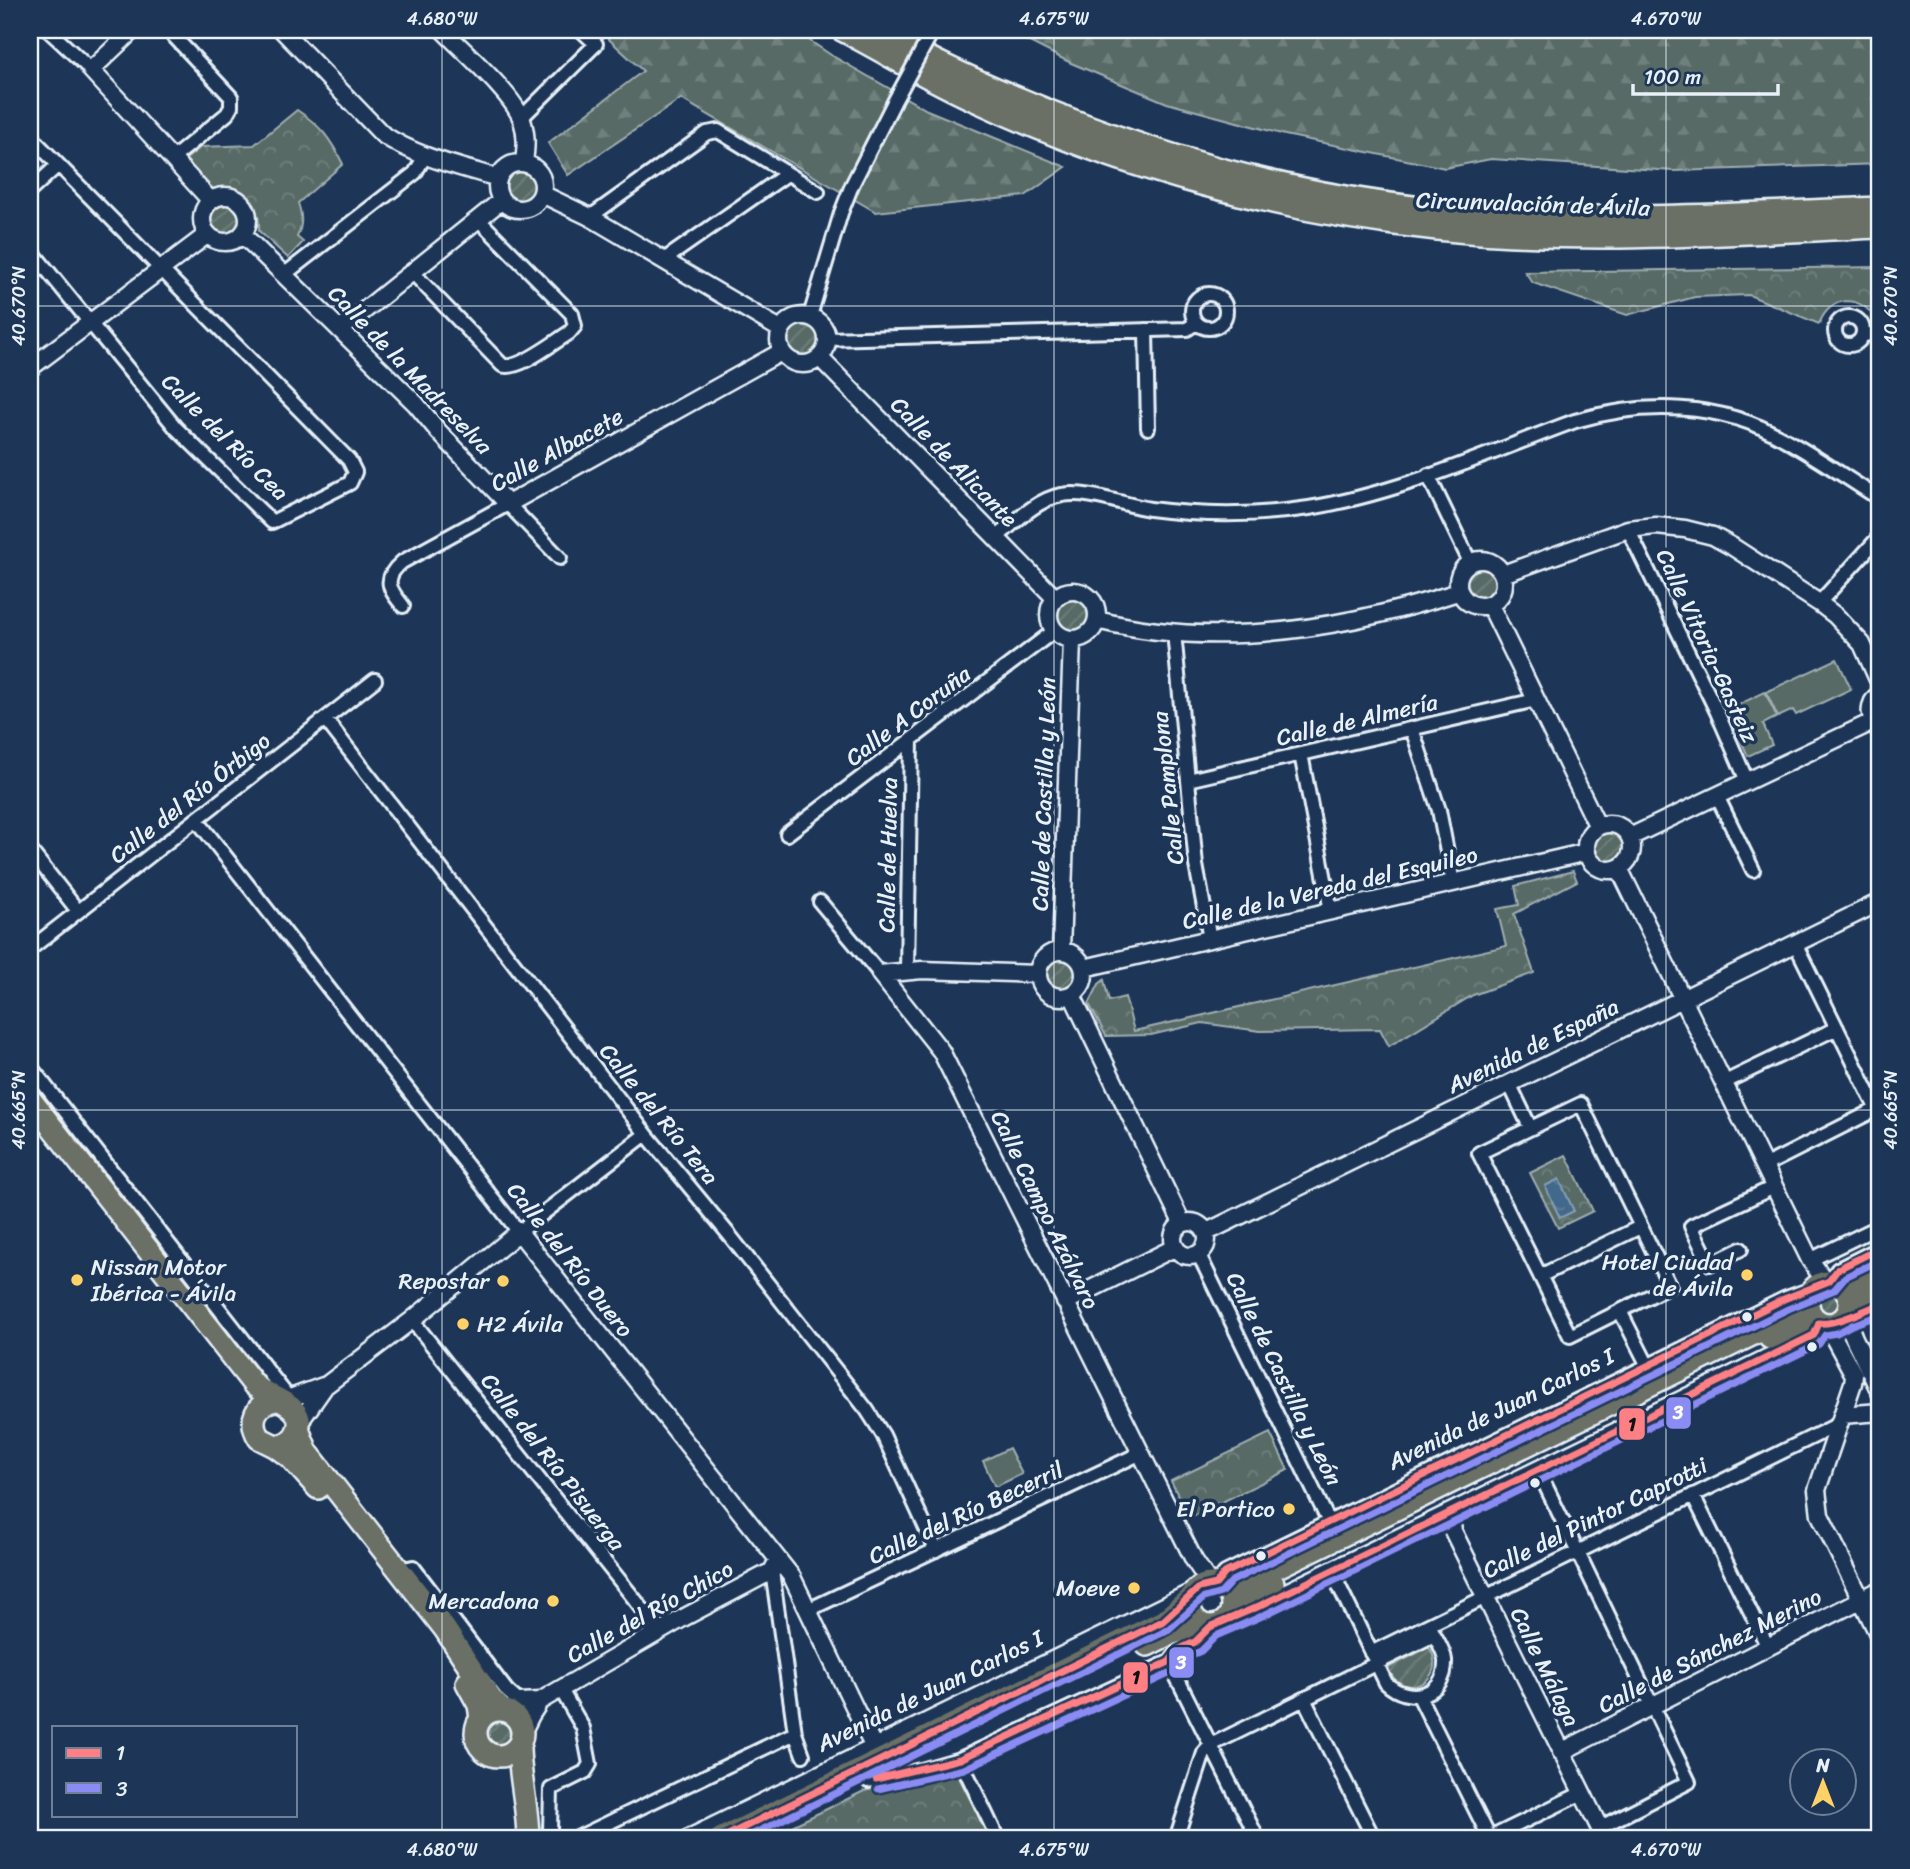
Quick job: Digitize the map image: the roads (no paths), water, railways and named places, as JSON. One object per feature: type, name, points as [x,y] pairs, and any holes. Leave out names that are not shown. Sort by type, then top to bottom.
[{"type":"highway","name":"Circunvalación de Ávila","points":[[842,30],[980,103],[1054,133],[1173,175],[1309,209],[1438,229],[1590,236],[1880,227]]},
{"type":"highway","name":"Circunvalación de Ávila","points":[[878,30],[988,86],[1113,136],[1177,158],[1316,191],[1437,209],[1510,215],[1678,216],[1880,208]]},
{"type":"highway","points":[[30,1099],[254,1385],[290,1410],[307,1452],[445,1629],[491,1699],[510,1707],[519,1721],[528,1723]]},
{"type":"highway","points":[[30,1119],[244,1392],[254,1417]]},
{"type":"highway","name":"Avenida de Juan Carlos I","points":[[720,1839],[1782,1320],[1822,1287],[1880,1271]]},
{"type":"highway","name":"Avenida de Juan Carlos I","points":[[748,1839],[1169,1634],[1210,1601],[1256,1591],[1774,1336],[1835,1318],[1880,1285]]},
{"type":"highway","points":[[1822,1287],[1850,1298],[1835,1318],[1809,1311],[1822,1287]]},
{"type":"highway","points":[[290,1410],[262,1405],[253,1424],[259,1438],[290,1457],[306,1474],[435,1637],[461,1673],[479,1705],[481,1719]]},
{"type":"highway","points":[[275,1446],[290,1441],[290,1410]]},
{"type":"highway","points":[[510,1707],[487,1714],[481,1719],[476,1731],[482,1748],[501,1765],[507,1776],[513,1797],[517,1839]]},
{"type":"highway","points":[[491,1754],[503,1755],[515,1750],[528,1723]]},
{"type":"highway","points":[[528,1723],[520,1775],[528,1839]]},
{"type":"street","points":[[48,30],[91,70],[211,201]]},
{"type":"street","points":[[91,70],[133,30]]},
{"type":"street","points":[[168,30],[232,97],[232,107],[227,114],[172,159]]},
{"type":"street","points":[[282,30],[382,134],[425,156],[498,178]]},
{"type":"street","points":[[443,30],[502,92],[521,118],[527,142],[524,163]]},
{"type":"street","points":[[521,118],[596,44],[580,30]]},
{"type":"street","points":[[810,316],[852,184],[933,30]]},
{"type":"street","points":[[590,217],[707,133],[718,131],[818,192]]},
{"type":"street","name":"Calle del Río Cea","points":[[30,136],[349,460],[355,472],[350,483],[272,522],[176,428],[30,249]]},
{"type":"street","points":[[285,274],[415,173],[425,156]]},
{"type":"street","points":[[524,163],[540,174],[542,194],[527,208],[513,208],[502,200],[496,186],[505,167],[524,163]]},
{"type":"street","points":[[30,191],[58,165]]},
{"type":"street","points":[[664,260],[788,174]]},
{"type":"street","points":[[542,194],[590,217],[780,329]]},
{"type":"street","points":[[227,196],[239,201],[247,212],[248,220],[242,234],[236,239],[221,241],[208,233],[202,220],[206,206],[211,201],[227,196]]},
{"type":"street","points":[[340,330],[502,200]]},
{"type":"street","points":[[412,272],[502,365],[518,365],[569,334],[575,326],[572,314],[478,219]]},
{"type":"street","points":[[30,368],[208,233]]},
{"type":"street","name":"Calle de la Madreselva","points":[[242,234],[416,404],[439,432],[560,558]]},
{"type":"street","points":[[798,316],[810,316],[819,321],[825,329],[825,349],[820,358],[799,365],[781,352],[778,341],[780,329],[788,320],[798,316]]},
{"type":"street","points":[[827,339],[1187,329],[1196,323]]},
{"type":"street","points":[[1146,330],[1148,428]]},
{"type":"street","points":[[1863,335],[1880,333]]},
{"type":"street","name":"Calle Albacete","points":[[403,606],[390,589],[393,570],[402,562],[781,352]]},
{"type":"street","name":"Calle de Alicante","points":[[820,358],[1055,598]]},
{"type":"street","points":[[996,538],[1049,498],[1064,494],[1079,494],[1124,504],[1183,512],[1229,514],[1271,512],[1345,501],[1428,475],[1585,418],[1633,408],[1666,407],[1730,416],[1755,425],[1783,438],[1880,499]]},
{"type":"street","points":[[1428,475],[1470,562]]},
{"type":"street","points":[[1503,574],[1628,529],[1656,526],[1685,528],[1713,536],[1819,603],[1863,644],[1880,684]]},
{"type":"street","name":"Calle Vitoria-Gasteiz","points":[[1628,529],[1717,712],[1747,781]]},
{"type":"street","points":[[1819,603],[1880,536]]},
{"type":"street","points":[[1483,559],[1495,564],[1503,574],[1504,586],[1500,598],[1490,605],[1478,607],[1466,602],[1458,592],[1457,581],[1461,569],[1470,562],[1483,559]]},
{"type":"street","points":[[1066,591],[1079,591],[1090,597],[1097,608],[1097,620],[1092,630],[1083,638],[1072,640],[1054,631],[1049,620],[1049,608],[1055,598],[1066,591]]},
{"type":"street","points":[[1097,620],[1174,632],[1297,630],[1385,614],[1458,592]]},
{"type":"street","points":[[1490,605],[1598,827]]},
{"type":"street","name":"Calle A Coruña","points":[[788,834],[1054,631]]},
{"type":"street","name":"Calle Pamplona","points":[[1174,632],[1196,865],[1210,939]]},
{"type":"street","name":"Calle de Castilla y León","points":[[1061,951],[1072,640]]},
{"type":"street","name":"Calle del Río Órbigo","points":[[30,949],[375,680]]},
{"type":"street","points":[[1630,837],[1747,781],[1876,727],[1870,710],[1874,699],[1880,693]]},
{"type":"street","name":"Calle de Almería","points":[[1188,780],[1536,700]]},
{"type":"street","name":"Calle del Río Tera","points":[[325,719],[646,1134],[867,1410],[883,1435],[936,1550]]},
{"type":"street","points":[[1412,729],[1439,810],[1454,883]]},
{"type":"street","name":"Calle de Huelva","points":[[907,971],[911,740]]},
{"type":"street","points":[[1301,754],[1331,911]]},
{"type":"street","points":[[1717,796],[1753,870]]},
{"type":"street","name":"Calle del Río Duero","points":[[197,820],[519,1232],[775,1566],[792,1577],[874,1748]]},
{"type":"street","points":[[1610,824],[1622,828],[1630,837],[1633,849],[1628,860],[1619,868],[1606,870],[1593,864],[1587,852],[1587,842],[1598,827],[1610,824]]},
{"type":"street","points":[[30,850],[78,911]]},
{"type":"street","name":"Calle de la Vereda del Esquileo","points":[[1084,968],[1587,852]]},
{"type":"street","points":[[1619,868],[1822,1287]]},
{"type":"street","name":"Calle Campo Azálvaro","points":[[820,902],[941,1051],[1194,1560],[1210,1601]]},
{"type":"street","name":"Avenida de España","points":[[1207,1232],[1880,902]]},
{"type":"street","points":[[1763,1166],[1879,1112],[1795,943]]},
{"type":"street","points":[[1061,951],[1071,953],[1079,959],[1084,968],[1080,989],[1072,995],[1060,998],[1049,994],[1040,986],[1037,974],[1040,962],[1049,954],[1061,951]]},
{"type":"street","points":[[880,974],[907,971],[1037,974]]},
{"type":"street","points":[[1072,995],[1182,1223]]},
{"type":"street","points":[[1723,1083],[1837,1028]]},
{"type":"street","points":[[30,1066],[290,1410]]},
{"type":"street","points":[[1509,1083],[1530,1126]]},
{"type":"street","points":[[1581,1104],[1640,1227],[1670,1286],[1570,1336],[1479,1153],[1530,1126],[1581,1104]]},
{"type":"street","points":[[290,1410],[412,1320],[519,1232],[646,1134]]},
{"type":"street","points":[[1741,1249],[1710,1264],[1691,1226],[1774,1187]]},
{"type":"street","points":[[1182,1223],[1196,1223],[1207,1232],[1208,1245],[1199,1255],[1185,1257],[1174,1248],[1173,1234],[1182,1223]]},
{"type":"street","points":[[1810,1260],[1880,1226]]},
{"type":"street","points":[[1540,1276],[1640,1227]]},
{"type":"street","points":[[1065,1301],[1174,1248]]},
{"type":"street","name":"Avenida de Juan Carlos I","points":[[1210,1601],[1225,1573],[1784,1299],[1822,1287],[1838,1269],[1880,1248]]},
{"type":"street","name":"Calle de Castilla y León","points":[[1199,1255],[1329,1522]]},
{"type":"street","name":"Avenida de Juan Carlos I","points":[[687,1839],[874,1748],[1210,1601],[1334,1575],[1450,1513],[1814,1335],[1835,1318],[1862,1312],[1880,1304]]},
{"type":"street","points":[[1620,1311],[1648,1366]]},
{"type":"street","points":[[1835,1318],[1854,1338],[1880,1392]]},
{"type":"street","points":[[1835,1318],[1854,1375],[1817,1490],[1820,1515],[1880,1639]]},
{"type":"street","name":"Calle del Río Pisuerga","points":[[412,1320],[660,1631]]},
{"type":"street","points":[[290,1410],[326,1385]]},
{"type":"street","name":"Calle del Pintor Caprotti","points":[[1210,1745],[1304,1699],[1374,1658],[1432,1630],[1485,1597],[1841,1420],[1880,1412]]},
{"type":"street","name":"Calle del Río Becerril","points":[[808,1611],[1141,1453]]},
{"type":"street","points":[[1538,1470],[1689,1782],[1602,1834]]},
{"type":"street","points":[[1693,1495],[1768,1647]]},
{"type":"street","name":"Calle Málaga","points":[[1450,1513],[1452,1531],[1602,1834]]},
{"type":"street","points":[[775,1566],[795,1733],[803,1755]]},
{"type":"street","name":"Calle del Río Chico","points":[[528,1723],[560,1688],[775,1566]]},
{"type":"street","points":[[1334,1575],[1386,1683],[1395,1692],[1406,1696],[1419,1696],[1434,1688],[1444,1674],[1445,1657],[1432,1630]]},
{"type":"street","name":"Calle de Sánchez Merino","points":[[1561,1752],[1880,1590]]},
{"type":"street","points":[[868,1781],[960,1759],[1169,1662],[1178,1650],[1195,1642],[1210,1601]]},
{"type":"street","points":[[1169,1662],[1258,1839]]},
{"type":"street","points":[[553,1839],[550,1831],[551,1788],[585,1772],[590,1764],[583,1728],[560,1688]]},
{"type":"street","points":[[1419,1696],[1489,1839],[1582,1793]]},
{"type":"street","points":[[1304,1699],[1374,1839]]},
{"type":"street","points":[[510,1707],[528,1723]]},
{"type":"street","points":[[575,1839],[795,1733]]},
{"type":"street","points":[[1176,1839],[1203,1753],[1210,1745]]},
{"type":"street","points":[[960,1759],[998,1839]]},
{"type":"water","points":[[1559,1179],[1574,1211],[1560,1218],[1545,1186]]},
{"type":"place","name":"Hotel Ciudad de Ávila","points":[[1747,1275]]},
{"type":"place","name":"Nissan Motor Ibérica - Ávila","points":[[77,1280]]},
{"type":"place","name":"Repostar","points":[[503,1281]]},
{"type":"place","name":"H2 Ávila","points":[[463,1324]]},
{"type":"place","name":"El Portico","points":[[1289,1509]]},
{"type":"place","name":"Moeve","points":[[1134,1588]]},
{"type":"place","name":"Mercadona","points":[[553,1601]]}]
